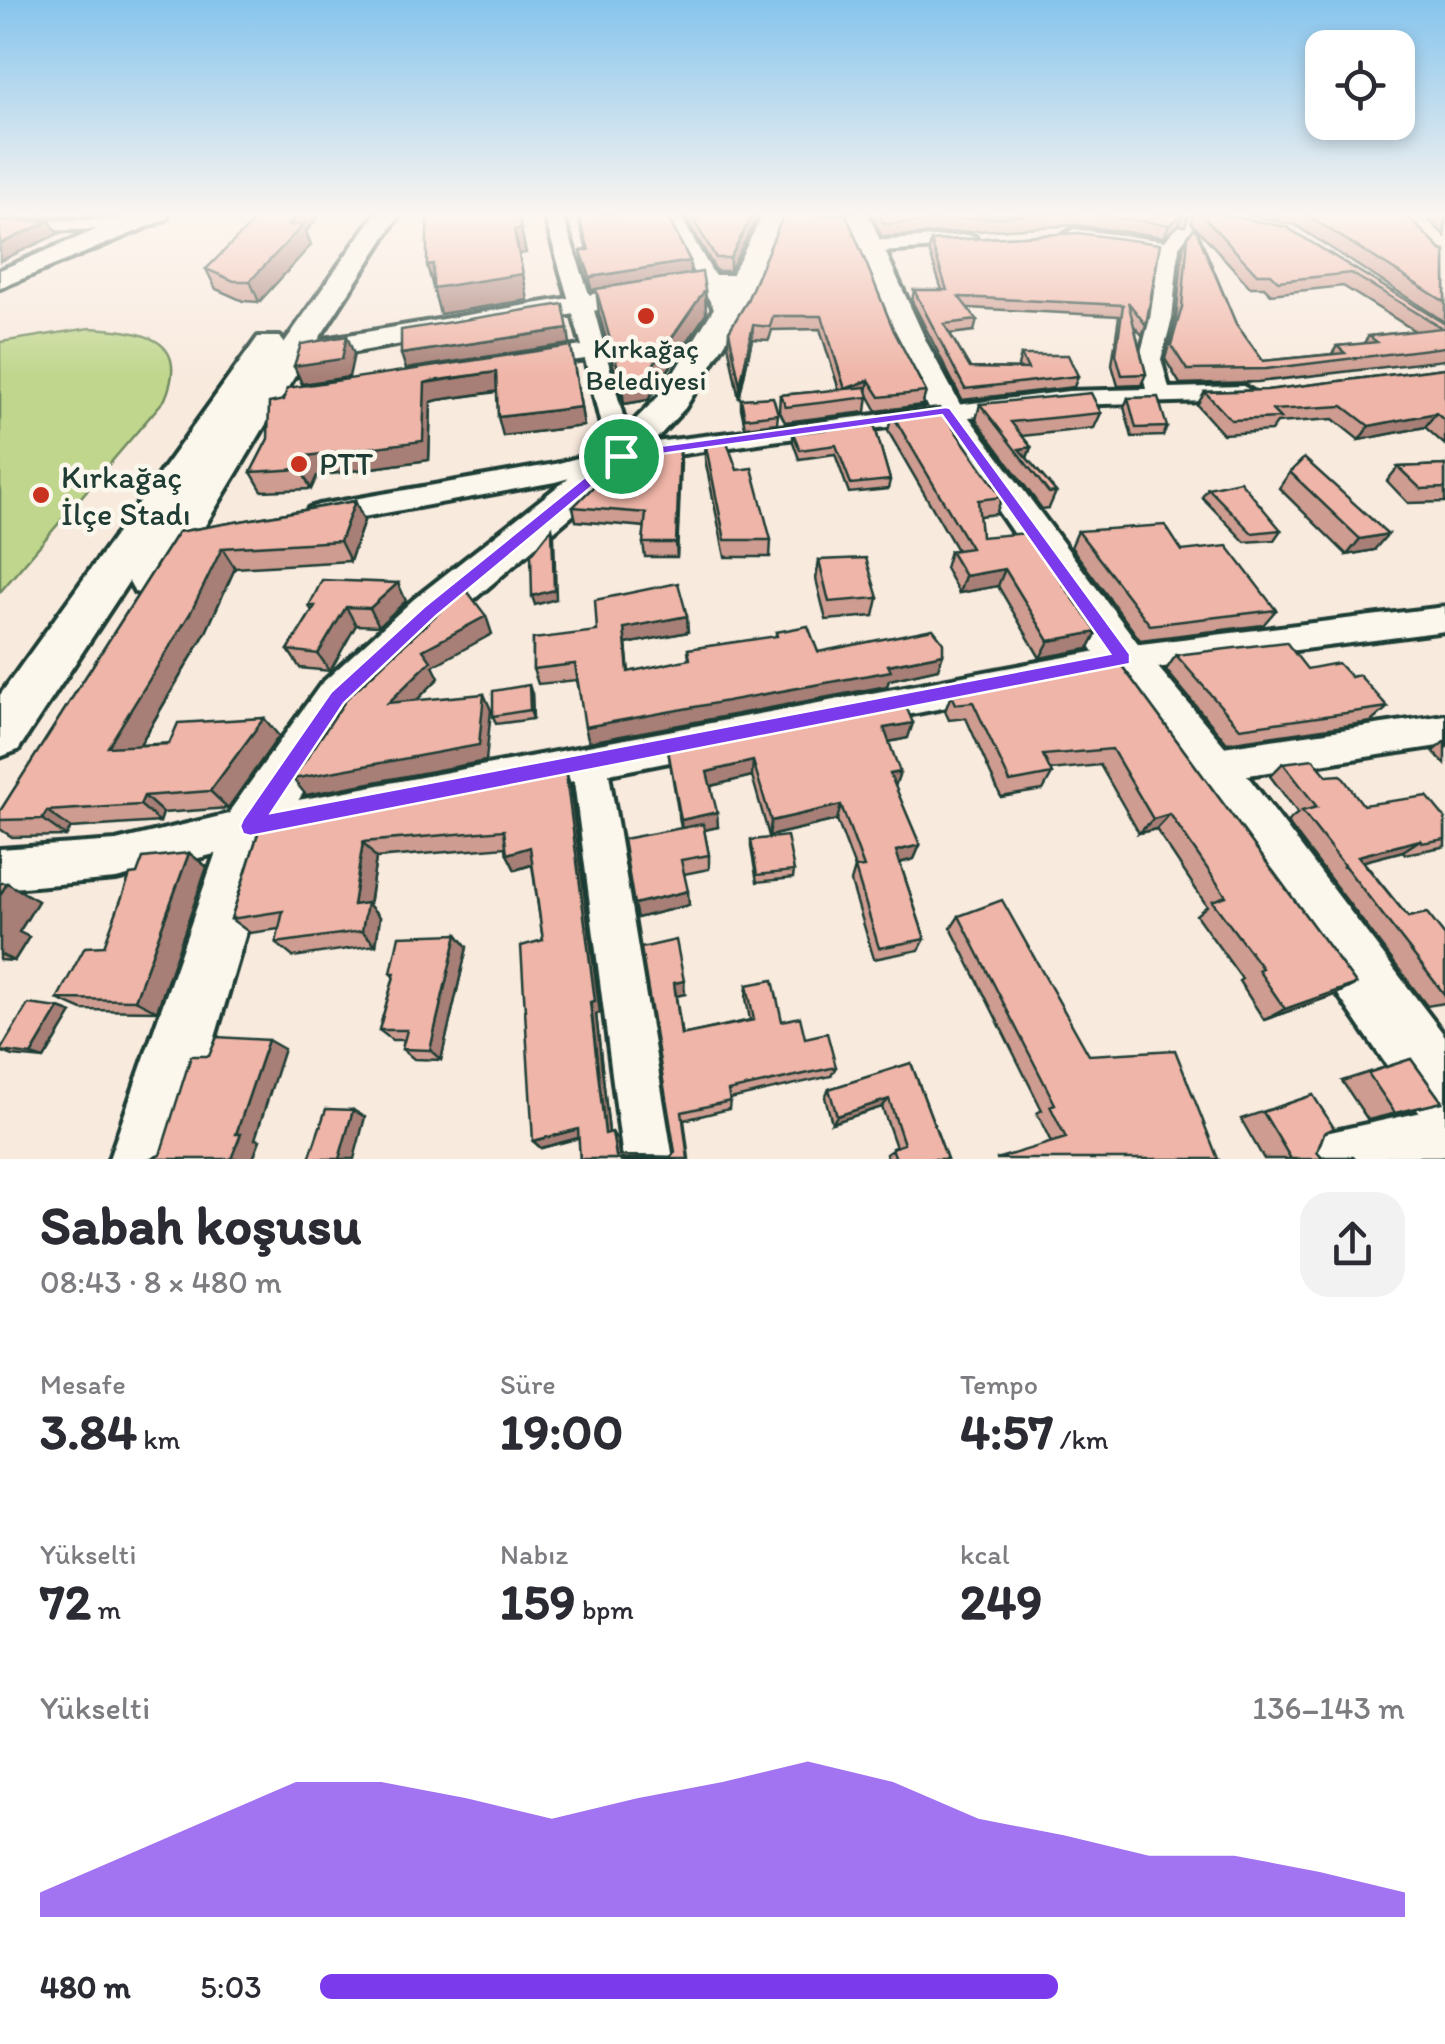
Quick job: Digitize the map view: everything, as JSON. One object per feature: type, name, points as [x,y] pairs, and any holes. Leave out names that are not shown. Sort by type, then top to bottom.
[{"type":"street","points":[[0,280],[29,268]]},
{"type":"street","points":[[135,605],[195,538],[263,402],[278,353],[330,268]]},
{"type":"street","points":[[0,735],[278,353],[345,268]]},
{"type":"street","points":[[570,268],[621,456]]},
{"type":"street","points":[[708,268],[726,294]]},
{"type":"street","points":[[144,1159],[250,826],[338,698],[430,611],[621,456],[673,401],[742,268]]},
{"type":"street","points":[[882,268],[911,342],[946,410],[1124,659],[1209,765],[1445,1091]]},
{"type":"street","points":[[1160,398],[1150,358],[1161,319],[1167,268]]},
{"type":"street","points":[[278,353],[582,304],[726,294]]},
{"type":"street","points":[[516,362],[594,350]]},
{"type":"street","points":[[290,521],[621,456],[946,410],[1068,398],[1160,398],[1276,391]]},
{"type":"street","points":[[263,402],[302,396]]},
{"type":"street","points":[[0,869],[116,860],[250,826],[1124,659],[1445,618]]},
{"type":"street","points":[[1209,765],[1445,730]]},
{"type":"street","points":[[589,760],[648,1159]]},
{"type":"street","points":[[1321,1159],[1445,1130]]},
{"type":"green space","name":"Kırkağaç İlçe Stadı","points":[[90,328],[142,335],[166,350],[172,362],[172,378],[165,399],[0,592],[0,342]]},
{"type":"building","points":[[262,268],[250,281],[234,281],[206,269]]},
{"type":"building","points":[[433,268],[522,268],[523,274],[433,288]]},
{"type":"building","points":[[587,268],[646,268],[590,277]]},
{"type":"building","points":[[761,268],[868,268],[894,331],[926,392],[880,397],[869,380],[845,389],[822,316],[773,316],[770,327],[753,325],[740,386],[729,331]]},
{"type":"building","points":[[940,268],[1156,268],[1146,325],[1128,302],[1146,374],[1122,375],[1116,354],[1123,305],[959,297],[977,320],[944,324],[970,368],[1028,369],[1021,355],[1068,355],[1078,376],[965,389],[914,290],[947,290]]},
{"type":"building","points":[[1185,268],[1212,268],[1236,324],[1263,361],[1345,353],[1337,346],[1377,342],[1369,336],[1442,328],[1351,273],[1278,281],[1271,274],[1257,274],[1251,268],[1353,268],[1445,324],[1445,347],[1266,369],[1187,370],[1171,345],[1182,307]]},
{"type":"building","points":[[1391,268],[1445,268],[1445,302]]},
{"type":"building","points":[[702,272],[705,290],[646,375],[621,379],[596,289]]},
{"type":"building","points":[[563,304],[568,329],[401,354],[401,330]]},
{"type":"building","points":[[347,336],[342,359],[294,366],[301,344]]},
{"type":"building","points":[[571,346],[581,407],[498,417],[496,372],[432,381],[425,383],[423,441],[307,456],[301,469],[251,472],[268,439],[269,403],[284,400],[287,388]]},
{"type":"building","points":[[1445,368],[1445,421],[1436,413],[1369,426],[1343,406],[1272,410],[1280,418],[1231,420],[1205,392],[1267,390]]},
{"type":"building","points":[[866,387],[869,397],[786,407],[780,395]]},
{"type":"building","points":[[1091,393],[1101,413],[1011,422],[1031,447],[1019,449],[1056,492],[1049,493],[980,404]]},
{"type":"building","points":[[773,397],[778,414],[745,418],[741,399]]},
{"type":"building","points":[[1158,397],[1167,427],[1136,428],[1128,398]]},
{"type":"building","points":[[939,408],[1002,497],[978,500],[981,537],[1027,533],[1097,632],[1049,641],[1005,569],[965,576],[950,551],[971,548],[892,414]]},
{"type":"building","points":[[874,424],[890,480],[851,484],[836,445],[800,450],[793,433]]},
{"type":"building","points":[[726,439],[737,470],[752,468],[771,540],[725,540],[705,442]]},
{"type":"building","points":[[680,448],[676,543],[643,543],[646,513],[573,507],[598,482],[609,483],[609,474],[633,453]]},
{"type":"building","points":[[1304,458],[1388,534],[1360,539],[1290,472]]},
{"type":"building","points":[[1445,465],[1445,488],[1421,489],[1398,467]]},
{"type":"building","points":[[1240,481],[1281,530],[1252,533],[1208,488]]},
{"type":"building","points":[[355,501],[340,541],[222,548],[191,612],[108,747],[169,744],[178,723],[264,718],[210,791],[144,796],[140,805],[47,811],[42,819],[0,820],[0,811],[178,532]]},
{"type":"building","points":[[1165,525],[1182,551],[1227,546],[1276,610],[1150,625],[1078,531]]},
{"type":"building","points":[[552,528],[554,590],[532,596],[531,555]]},
{"type":"building","points":[[866,558],[878,598],[829,602],[819,560]]},
{"type":"building","points":[[322,580],[398,583],[370,608],[346,607],[318,654],[288,650],[315,606],[309,606]]},
{"type":"building","points":[[678,583],[687,616],[624,628],[628,672],[690,659],[688,649],[777,636],[776,632],[808,626],[818,652],[933,629],[943,642],[943,654],[888,665],[891,671],[585,727],[575,664],[533,669],[533,639],[597,631],[595,600]]},
{"type":"building","points":[[465,588],[486,616],[423,650],[431,661],[388,703],[484,694],[479,745],[293,779],[347,698]]},
{"type":"building","points":[[1286,642],[1307,669],[1338,663],[1351,677],[1359,675],[1388,707],[1240,728],[1176,655]]},
{"type":"building","points":[[1119,662],[1356,984],[1285,1009],[1258,970],[1262,968],[1212,901],[1226,896],[1170,814],[1153,819],[1112,749],[1043,755],[1052,774],[1010,782],[973,702],[955,704],[951,695]]},
{"type":"building","points":[[529,685],[530,710],[493,716],[493,691]]},
{"type":"building","points":[[905,704],[913,723],[884,728],[900,772],[890,774],[920,845],[896,851],[925,939],[879,948],[855,868],[864,867],[841,805],[771,821],[753,761],[707,772],[717,812],[681,820],[668,750]]},
{"type":"building","points":[[1313,759],[1327,776],[1341,775],[1363,805],[1427,796],[1445,818],[1445,839],[1422,843],[1420,840],[1358,856],[1408,917],[1427,913],[1445,936],[1445,995],[1302,811],[1317,807],[1283,763]]},
{"type":"building","points":[[565,768],[595,1001],[590,1002],[605,1134],[612,1132],[616,1156],[671,1157],[675,1152],[641,948],[676,940],[684,981],[674,983],[681,1035],[754,1020],[747,985],[773,980],[782,1021],[800,1017],[805,1038],[827,1033],[836,1067],[728,1091],[730,1101],[682,1112],[688,1159],[580,1159],[578,1129],[533,1141],[521,946],[543,940],[530,847],[507,854],[504,830],[363,842],[353,905],[367,903],[362,931],[276,943],[283,911],[231,919],[260,827]]},
{"type":"building","points":[[703,824],[709,855],[681,860],[688,891],[634,904],[623,839]]},
{"type":"building","points":[[787,836],[794,871],[757,875],[751,840]]},
{"type":"building","points":[[189,853],[135,1000],[57,999],[85,947],[104,946],[130,875],[137,874],[143,858]]},
{"type":"building","points":[[1002,900],[1089,1055],[1175,1050],[1218,1159],[996,1159],[1066,1138],[1050,1106],[1055,1104],[959,916]]},
{"type":"building","points":[[457,934],[430,1050],[402,1049],[407,1030],[379,1030],[395,973],[391,973],[399,936]]},
{"type":"building","points":[[28,1004],[59,1008],[31,1055],[0,1051]]},
{"type":"building","points":[[217,1037],[268,1040],[231,1159],[149,1159],[160,1155],[191,1056],[209,1056]]},
{"type":"building","points":[[1411,1059],[1442,1102],[1395,1113],[1368,1073]]},
{"type":"building","points":[[911,1063],[947,1159],[896,1159],[892,1148],[904,1144],[889,1099],[837,1116],[829,1089]]},
{"type":"building","points":[[1313,1095],[1334,1128],[1324,1133],[1317,1152],[1321,1157],[1355,1159],[1291,1159],[1263,1112]]},
{"type":"building","points":[[326,1109],[353,1110],[339,1159],[309,1159]]},
{"type":"building","points":[[1445,1157],[1445,1159],[1382,1159]]},
{"type":"place","name":"Kırkağaç Belediyesi","points":[[646,316]]},
{"type":"place","name":"PTT","points":[[299,464]]},
{"type":"place","name":"Kırkağaç İlçe Stadı","points":[[41,495]]},
{"type":"route","points":[[946,410],[1124,659],[250,826],[338,698],[430,611],[621,456],[946,410]]}]
